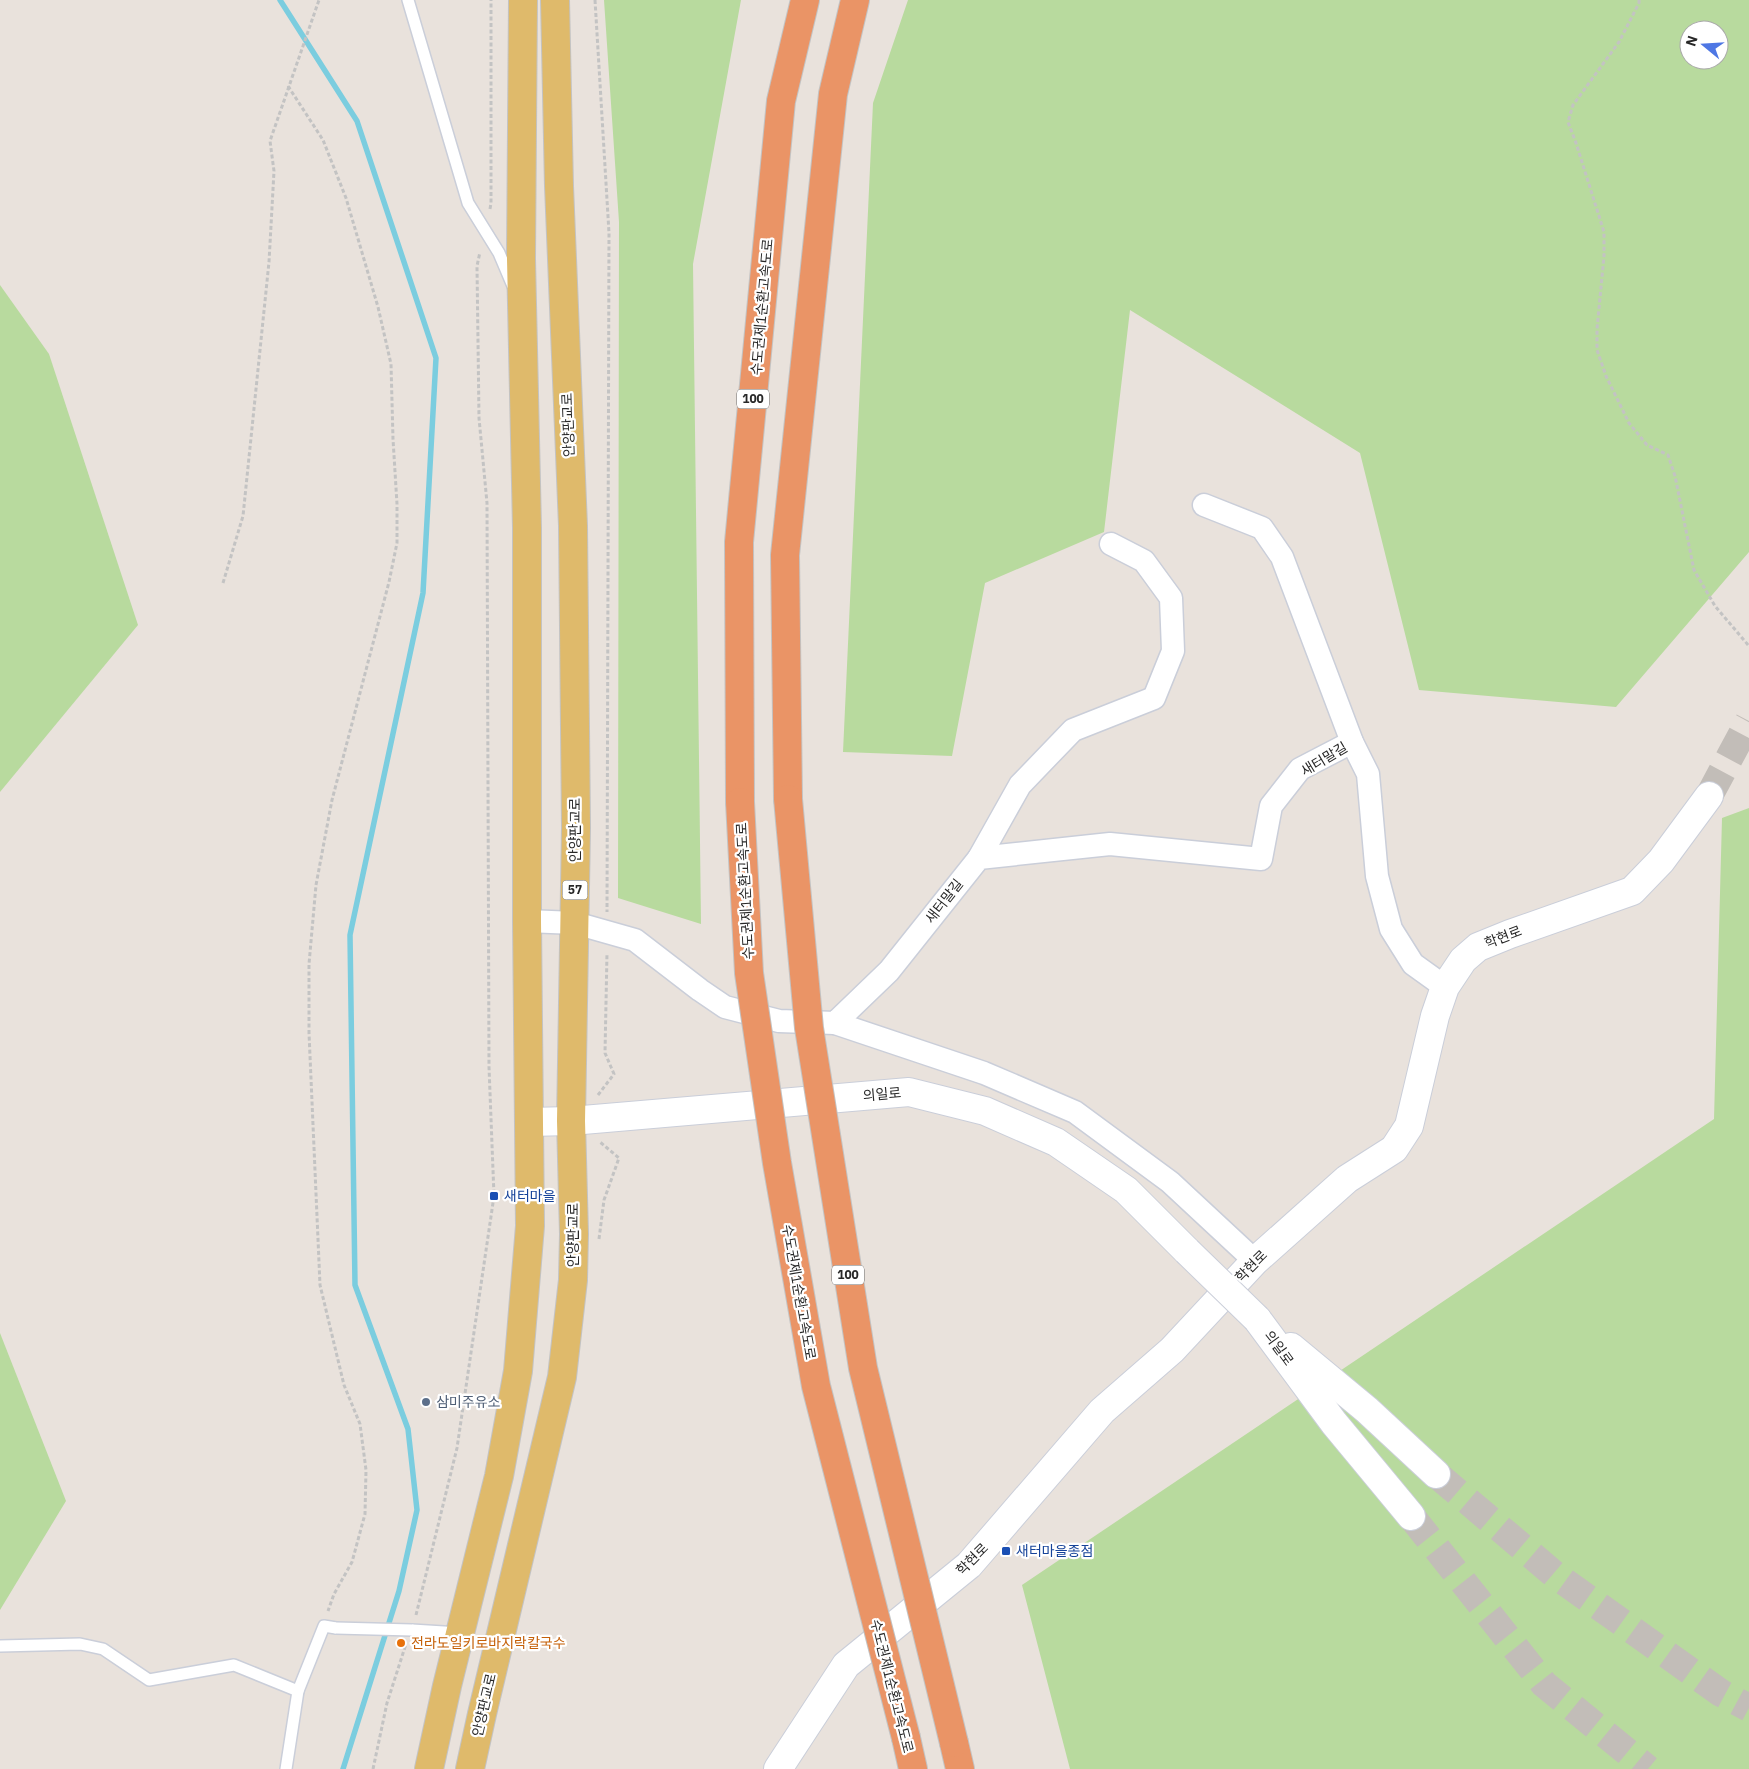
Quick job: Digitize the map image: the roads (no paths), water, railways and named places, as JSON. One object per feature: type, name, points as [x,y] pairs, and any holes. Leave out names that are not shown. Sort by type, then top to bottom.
[{"type":"highway","name":"수도권제1순환고속도로","points":[[805,0],[781,101],[739,542],[740,802],[749,973],[776,1163],[816,1386],[913,1769]]},
{"type":"highway","name":"100","points":[[855,0],[833,94],[785,555],[788,800],[808,1028],[863,1368],[957,1756]]},
{"type":"main road","points":[[429,1769],[446,1686],[498,1476],[518,1371],[530,1226],[527,921],[527,528],[522,306],[523,0]]},
{"type":"main road","name":"안양판교로","points":[[470,1769],[562,1377],[573,1280],[574,1216],[571,1121],[576,828],[572,526],[559,186],[555,0]]},
{"type":"street","name":"새터말길","points":[[1204,505],[1262,528],[1282,557],[1352,742],[1368,774],[1377,876],[1391,929],[1413,964],[1445,987]]},
{"type":"street","points":[[979,858],[1020,785],[1073,730],[1154,698],[1173,650],[1171,598],[1144,560],[1111,544]]},
{"type":"street","name":"새터말길","points":[[835,1023],[889,971],[979,858],[1110,844],[1261,859],[1271,806],[1300,770],[1352,742]]},
{"type":"street","name":"학현로","points":[[778,1769],[846,1665],[969,1565],[1102,1411],[1172,1350],[1255,1261],[1347,1179],[1394,1149],[1409,1126],[1435,1016],[1445,987],[1463,960],[1478,947],[1632,891],[1661,861],[1709,796]]},
{"type":"street","points":[[527,921],[574,923],[636,940],[725,1007],[779,1021],[835,1023],[984,1074],[1075,1112],[1170,1182],[1255,1261]]},
{"type":"street","name":"의일로","points":[[529,1122],[571,1121],[909,1092],[984,1111],[1056,1142],[1126,1190],[1257,1319],[1366,1410],[1436,1474]]},
{"type":"street","name":"의일로","points":[[1257,1319],[1334,1423],[1412,1516]]},
{"type":"lane","points":[[408,0],[468,203],[499,253],[522,306]]},
{"type":"lane","points":[[286,1769],[298,1691],[324,1626],[336,1628],[411,1629],[460,1634]]},
{"type":"lane","points":[[0,1646],[80,1644],[103,1649],[149,1680],[234,1665],[298,1691]]},
{"type":"waterway","points":[[280,0],[357,121],[436,358],[423,593],[350,935],[355,1285],[408,1429],[417,1510],[399,1591],[343,1769]]},
{"type":"tunnel","points":[[1709,796],[1749,721]]},
{"type":"tunnel","points":[[1436,1474],[1555,1575],[1721,1693],[1749,1708]]},
{"type":"tunnel","points":[[1411,1516],[1544,1684],[1648,1769]]},
{"type":"place","name":"새터마을","points":[[494,1196]]},
{"type":"place","name":"삼미주유소","points":[[426,1402]]},
{"type":"place","name":"새터마을종점","points":[[1006,1551]]},
{"type":"place","name":"전라도일키로바지락칼국수","points":[[401,1643]]}]
